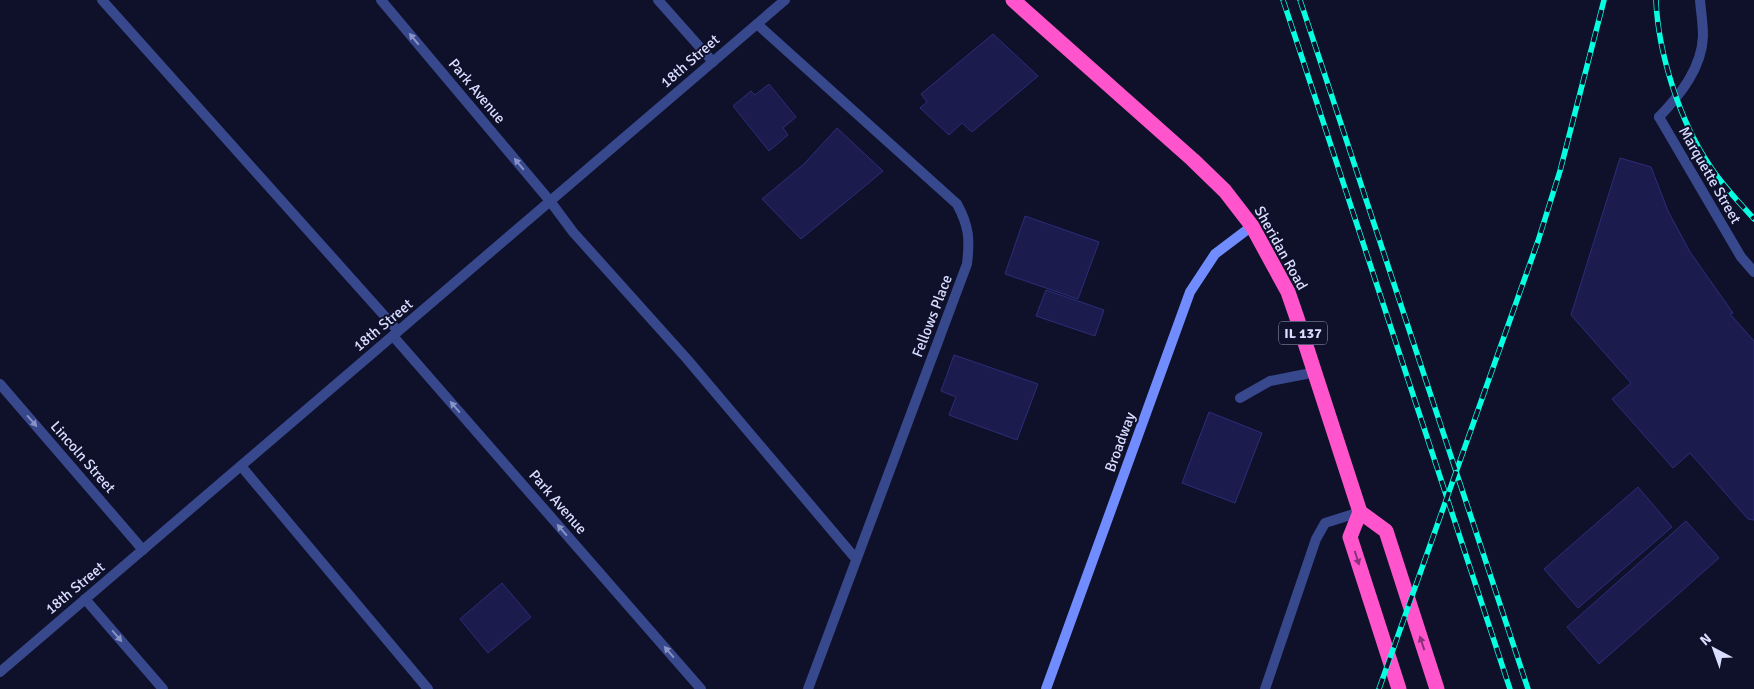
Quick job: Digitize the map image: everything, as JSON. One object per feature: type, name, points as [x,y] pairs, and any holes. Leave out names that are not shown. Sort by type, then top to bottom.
[{"type":"highway","name":"Sheridan Road","points":[[1013,0],[1193,160],[1225,191],[1252,226],[1288,292],[1316,372],[1360,512]]},
{"type":"highway","points":[[1399,689],[1350,537],[1360,512],[1386,531],[1437,689]]},
{"type":"street","name":"Park Avenue","points":[[102,0],[396,333],[701,689]]},
{"type":"street","name":"Park Avenue","points":[[381,0],[550,201],[572,232],[687,359],[856,559]]},
{"type":"street","points":[[658,0],[713,62]]},
{"type":"street","name":"18th Street","points":[[0,672],[785,0]]},
{"type":"street","name":"Marquette Street","points":[[1700,0],[1703,37],[1693,74],[1678,98],[1659,117],[1741,257],[1754,272]]},
{"type":"street","name":"Fellows Place","points":[[757,24],[957,204],[964,216],[970,239],[967,264],[808,689]]},
{"type":"street","name":"Broadway","points":[[1046,689],[1190,292],[1215,254],[1252,226]]},
{"type":"street","points":[[1240,398],[1270,381],[1316,372]]},
{"type":"street","name":"Lincoln Street","points":[[0,384],[142,550]]},
{"type":"street","points":[[241,466],[428,689]]},
{"type":"street","points":[[1265,689],[1316,539],[1325,523],[1360,512]]},
{"type":"street","points":[[86,599],[163,689]]},
{"type":"building","points":[[993,34],[1038,76],[972,132],[962,123],[949,135],[920,108],[927,102],[921,94]]},
{"type":"building","points":[[769,84],[796,117],[783,128],[788,135],[769,151],[733,106],[751,91],[755,95]]},
{"type":"building","points":[[837,128],[883,171],[801,239],[762,199],[804,164]]},
{"type":"building","points":[[1620,158],[1651,167],[1668,211],[1690,252],[1733,313],[1730,314],[1754,341],[1754,520],[1748,519],[1690,453],[1673,468],[1612,399],[1631,383],[1571,315]]},
{"type":"building","points":[[1025,216],[1099,242],[1078,299],[1005,274]]},
{"type":"building","points":[[1046,290],[1104,310],[1095,336],[1036,316]]},
{"type":"building","points":[[954,355],[1038,384],[1017,440],[949,415],[956,397],[941,391]]},
{"type":"building","points":[[1209,412],[1262,433],[1235,503],[1182,483]]},
{"type":"building","points":[[1638,487],[1672,527],[1578,608],[1544,569]]},
{"type":"building","points":[[1686,521],[1719,558],[1599,664],[1567,627]]},
{"type":"building","points":[[502,583],[531,617],[488,653],[460,619]]},
{"type":"railway","points":[[1283,0],[1510,689]]},
{"type":"railway","points":[[1300,0],[1528,689]]},
{"type":"railway","points":[[1379,689],[1538,241],[1560,171],[1604,0]]},
{"type":"railway","points":[[1656,0],[1661,42],[1666,64],[1672,86],[1689,129],[1715,173],[1754,219]]}]
